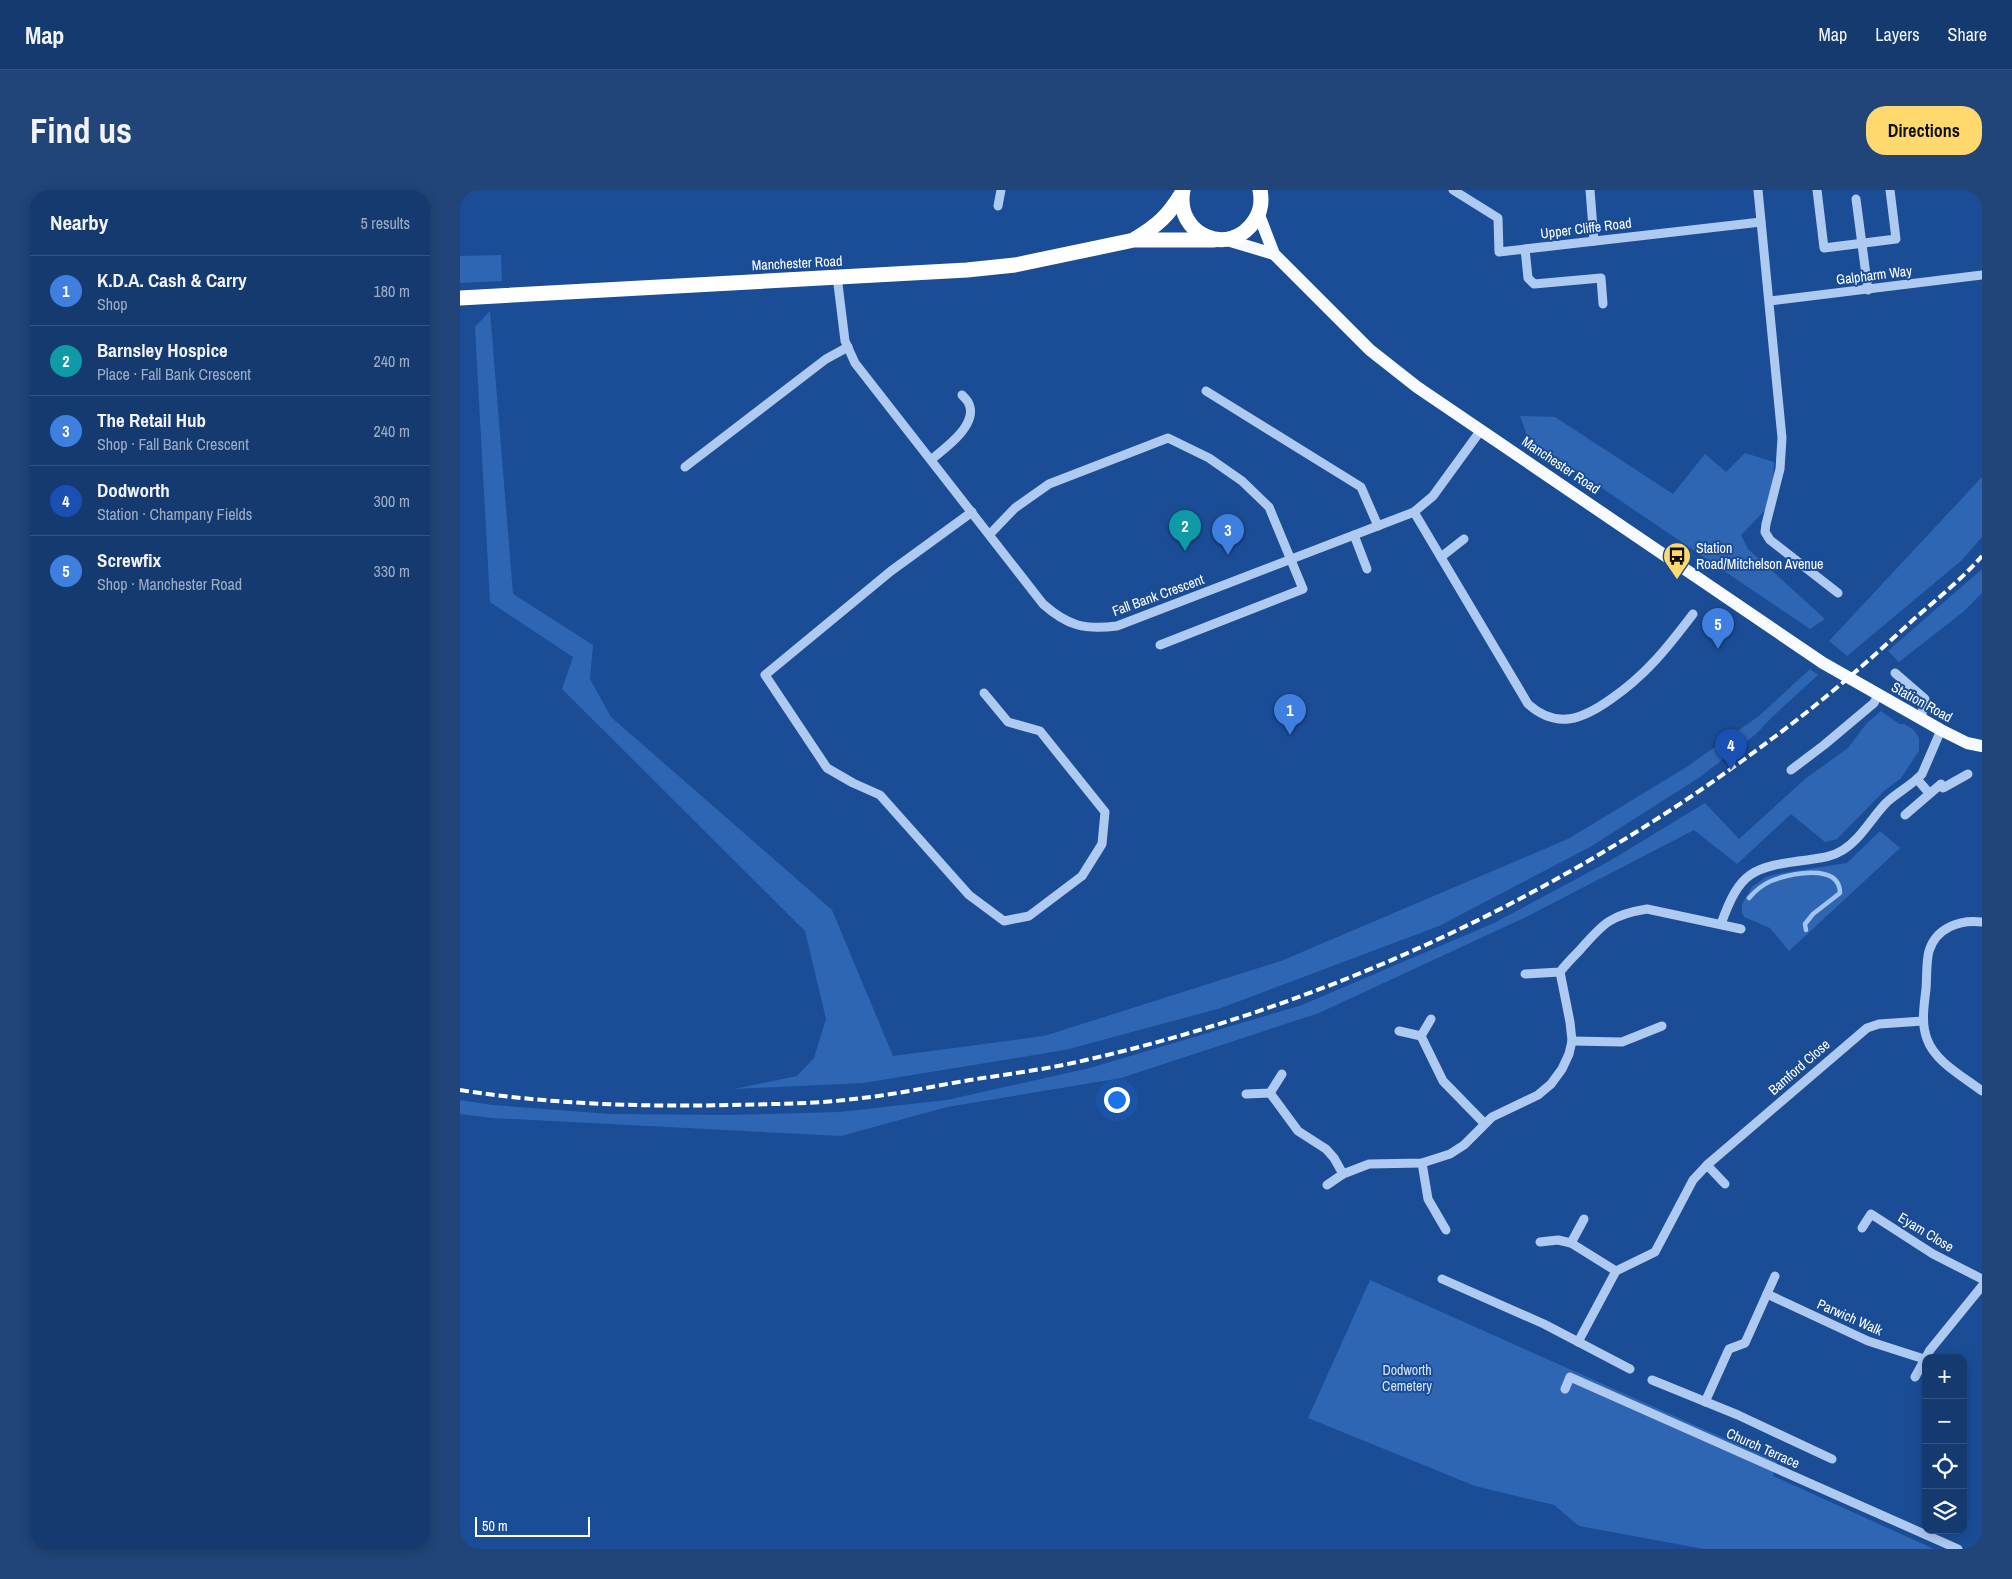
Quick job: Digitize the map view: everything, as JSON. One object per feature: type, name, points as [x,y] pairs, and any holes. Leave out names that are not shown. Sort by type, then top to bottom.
[{"type":"highway","name":"Manchester Road","points":[[1183,191],[1182,208],[1187,221],[1199,234],[1220,240]]},
{"type":"highway","name":"Manchester Road","points":[[1134,240],[1154,227],[1171,212],[1183,191]]},
{"type":"highway","name":"Manchester Road","points":[[460,298],[967,270],[1014,265],[1134,240],[1220,240],[1246,232],[1262,199]]},
{"type":"main road","name":"Manchester Road","points":[[1262,199],[1274,254]]},
{"type":"main road","name":"Manchester Road","points":[[1220,240],[1274,254],[1370,350],[1417,387],[1823,663],[1849,678]]},
{"type":"main road","name":"Station Road","points":[[1849,678],[1941,730],[1967,743],[1982,746]]},
{"type":"street","points":[[998,206],[1001,190]]},
{"type":"street","name":"Upper Cliffe Road","points":[[1454,190],[1498,218],[1499,252],[1761,222]]},
{"type":"street","points":[[1590,190],[1594,241]]},
{"type":"street","points":[[1758,190],[1782,438],[1782,454],[1765,532],[1770,540],[1838,593]]},
{"type":"street","points":[[1817,190],[1824,248],[1896,239],[1890,190]]},
{"type":"street","points":[[1856,198],[1868,290]]},
{"type":"street","points":[[1525,249],[1528,278],[1534,284],[1601,278],[1603,304]]},
{"type":"street","name":"Fall Bank Crescent","points":[[837,276],[848,347],[855,362],[1043,604],[1059,618],[1070,623],[1099,628],[1117,626],[1414,512],[1432,496],[1481,430]]},
{"type":"street","name":"Galpharm Way","points":[[1770,301],[1982,276]]},
{"type":"street","points":[[685,467],[826,359],[848,347]]},
{"type":"street","points":[[1206,391],[1361,487],[1378,526]]},
{"type":"street","points":[[932,460],[964,431],[970,418],[970,405],[962,395]]},
{"type":"street","points":[[990,534],[1015,508],[1049,484],[1168,438],[1209,458],[1242,481],[1270,507],[1303,589],[1160,646]]},
{"type":"street","points":[[972,512],[891,571],[765,675],[827,768],[853,784],[880,795],[969,895],[1004,921],[1029,916],[1082,876],[1102,844],[1105,812],[1040,731],[1008,722],[984,693]]},
{"type":"street","points":[[1414,512],[1528,704],[1537,712],[1559,719],[1582,717],[1631,686],[1659,658],[1693,614]]},
{"type":"street","points":[[1354,535],[1367,569]]},
{"type":"street","points":[[1442,558],[1464,539]]},
{"type":"street","points":[[1895,673],[1925,699],[1920,719]]},
{"type":"street","points":[[1791,770],[1874,703],[1878,695]]},
{"type":"street","points":[[1721,924],[1739,884],[1751,874],[1766,866],[1827,857],[1845,849],[1889,800],[1922,774],[1941,730]]},
{"type":"street","points":[[1905,815],[1941,784],[1943,788],[1968,774]]},
{"type":"street","points":[[1917,779],[1929,793]]},
{"type":"street","points":[[1525,974],[1560,972],[1600,926],[1617,916],[1632,911],[1647,909],[1740,929]]},
{"type":"street","points":[[1982,922],[1959,923],[1944,929],[1935,940],[1929,951],[1923,1022],[1926,1039],[1933,1051],[1982,1091]]},
{"type":"street","points":[[1327,1185],[1343,1174],[1370,1164],[1422,1163],[1450,1154],[1464,1145],[1484,1123],[1504,1110],[1538,1096],[1551,1084],[1562,1069],[1572,1041],[1560,972]]},
{"type":"street","points":[[1420,1036],[1431,1020]]},
{"type":"street","name":"Bamford Close","points":[[1616,1271],[1655,1252],[1693,1180],[1707,1165],[1867,1028],[1879,1024],[1923,1022]]},
{"type":"street","points":[[1572,1041],[1622,1042],[1662,1026]]},
{"type":"street","points":[[1399,1031],[1420,1036],[1444,1081],[1484,1123]]},
{"type":"street","points":[[1270,1093],[1282,1074]]},
{"type":"street","points":[[1246,1094],[1270,1093]]},
{"type":"street","points":[[1270,1093],[1298,1131],[1326,1149],[1334,1158],[1343,1174]]},
{"type":"street","points":[[1422,1163],[1428,1199],[1446,1230]]},
{"type":"street","points":[[1707,1165],[1725,1184]]},
{"type":"street","name":"Eyam Close","points":[[1862,1228],[1871,1214],[1933,1254],[1982,1279]]},
{"type":"street","points":[[1571,1243],[1584,1220]]},
{"type":"street","points":[[1540,1242],[1558,1240],[1571,1243],[1616,1271],[1578,1342]]},
{"type":"street","points":[[1705,1402],[1729,1349],[1745,1343],[1775,1276]]},
{"type":"street","points":[[1442,1279],[1544,1324],[1630,1369]]},
{"type":"street","points":[[1927,1354],[1982,1286]]},
{"type":"street","name":"Parwich Walk","points":[[1767,1294],[1868,1341],[1922,1358]]},
{"type":"street","points":[[1915,1377],[1922,1363]]},
{"type":"street","name":"Church Terrace","points":[[1565,1389],[1570,1377],[1958,1549]]},
{"type":"street","points":[[1652,1380],[1738,1415],[1832,1460]]},
{"type":"green space","points":[[501,255],[502,281],[460,283],[460,256]]},
{"type":"green space","points":[[490,311],[513,594],[593,645],[590,679],[611,717],[832,910],[893,1056],[1044,1036],[1281,961],[1568,839],[1685,768],[1759,716],[1810,669],[1818,675],[1756,734],[1700,777],[1590,847],[1439,926],[1221,1008],[1065,1050],[863,1083],[734,1089],[797,1076],[814,1058],[826,1019],[805,931],[562,689],[573,657],[490,602],[475,327]]},
{"type":"green space","points":[[1520,416],[1555,417],[1673,494],[1705,454],[1726,472],[1745,453],[1774,462],[1772,503],[1741,535],[1748,549],[1825,619],[1810,629],[1528,438]]},
{"type":"green space","points":[[1982,477],[1982,537],[1962,560],[1847,656],[1829,641]]},
{"type":"green space","points":[[1982,569],[1982,593],[1963,612],[1899,662],[1888,651]]},
{"type":"green space","points":[[1881,711],[1899,724],[1904,724],[1914,730],[1919,738],[1919,751],[1901,778],[1884,791],[1837,839],[1825,842],[1791,814],[1737,864],[1694,830],[1528,916],[1319,1013],[1121,1078],[947,1107],[841,1136],[492,1118],[460,1114],[460,1100],[492,1105],[610,1114],[731,1115],[840,1112],[947,1100],[1090,1068],[1302,1005],[1494,923],[1608,862],[1705,803],[1739,839],[1805,779],[1848,748],[1867,723]]},
{"type":"green space","points":[[1880,831],[1900,848],[1789,951],[1770,928],[1744,917],[1742,904],[1752,887],[1766,877],[1847,863]]},
{"type":"green space","name":"Dodworth Cemetery","points":[[1370,1280],[1777,1462],[1773,1476],[1934,1549],[1704,1549],[1579,1526],[1554,1505],[1475,1486],[1308,1418]]},
{"type":"waterway","points":[[1749,898],[1759,888],[1779,878],[1812,873],[1832,877],[1838,883],[1840,893],[1813,914],[1805,924],[1806,930]]},
{"type":"railway","points":[[460,1090],[527,1099],[627,1105],[694,1106],[812,1103],[845,1100],[1043,1069],[1086,1060],[1179,1036],[1270,1007],[1359,974],[1446,935],[1532,893],[1615,845],[1695,794],[1810,710],[1949,589],[1982,556]]},
{"type":"place","name":"Barnsley Hospice","points":[[1185,551]]},
{"type":"place","name":"The Retail Hub","points":[[1228,555]]},
{"type":"place","name":"Station Road/Mitchelson Avenue","points":[[1677,580]]},
{"type":"place","name":"Screwfix","points":[[1718,649]]},
{"type":"place","name":"K.D.A. Cash & Carry","points":[[1290,735]]},
{"type":"place","name":"Dodworth","points":[[1731,770]]}]
